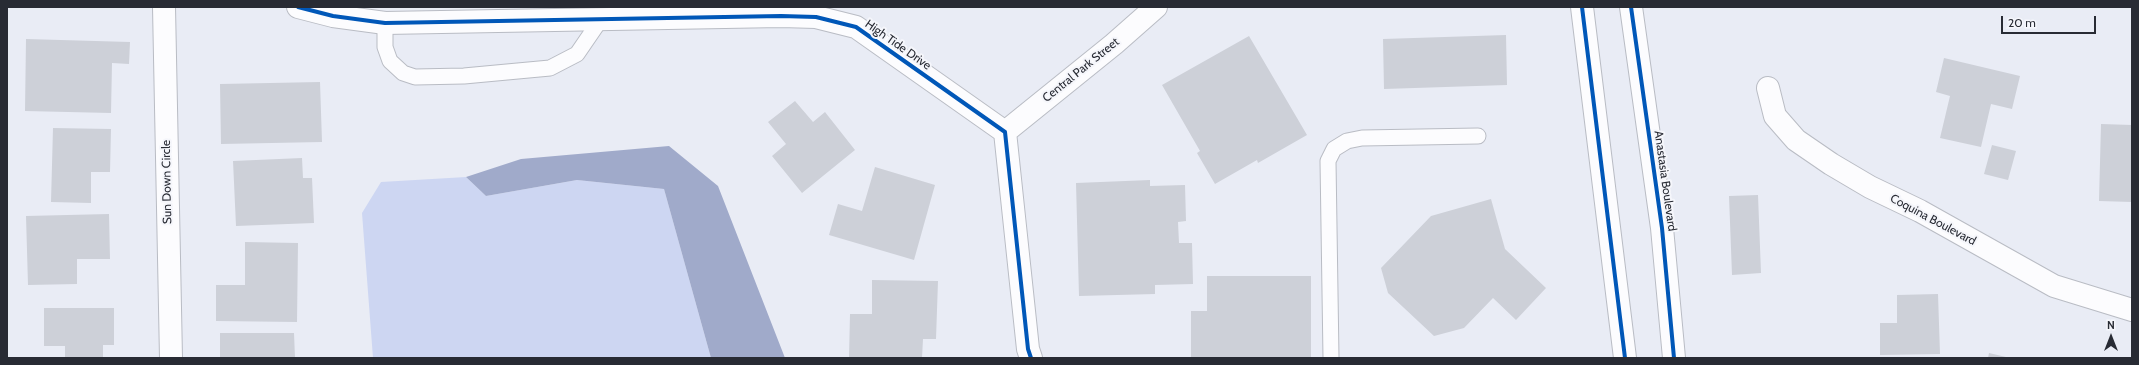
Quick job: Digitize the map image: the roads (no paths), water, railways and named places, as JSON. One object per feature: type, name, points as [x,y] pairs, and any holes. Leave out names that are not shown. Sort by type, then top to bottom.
[{"type":"street","name":"Sun Down Circle","points":[[164,7],[171,358]]},
{"type":"street","name":"High Tide Drive","points":[[298,7],[333,16],[385,23],[816,17],[856,27],[1005,132]]},
{"type":"street","name":"Central Park Street","points":[[1005,132],[1114,44],[1156,7]]},
{"type":"street","points":[[1582,7],[1625,358]]},
{"type":"street","name":"Anastasia Boulevard","points":[[1631,7],[1662,228],[1674,358]]},
{"type":"street","name":"Coquina Boulevard","points":[[1768,88],[1775,116],[1796,140],[1831,164],[1870,187],[1920,211],[2054,286],[2132,310]]},
{"type":"street","points":[[1005,132],[1028,349],[1032,358]]},
{"type":"lane","points":[[385,23],[385,47],[390,61],[403,72],[415,77],[464,76],[550,68],[577,54],[601,19]]},
{"type":"lane","points":[[1331,358],[1328,161],[1334,149],[1347,141],[1362,138],[1478,136]]}]
